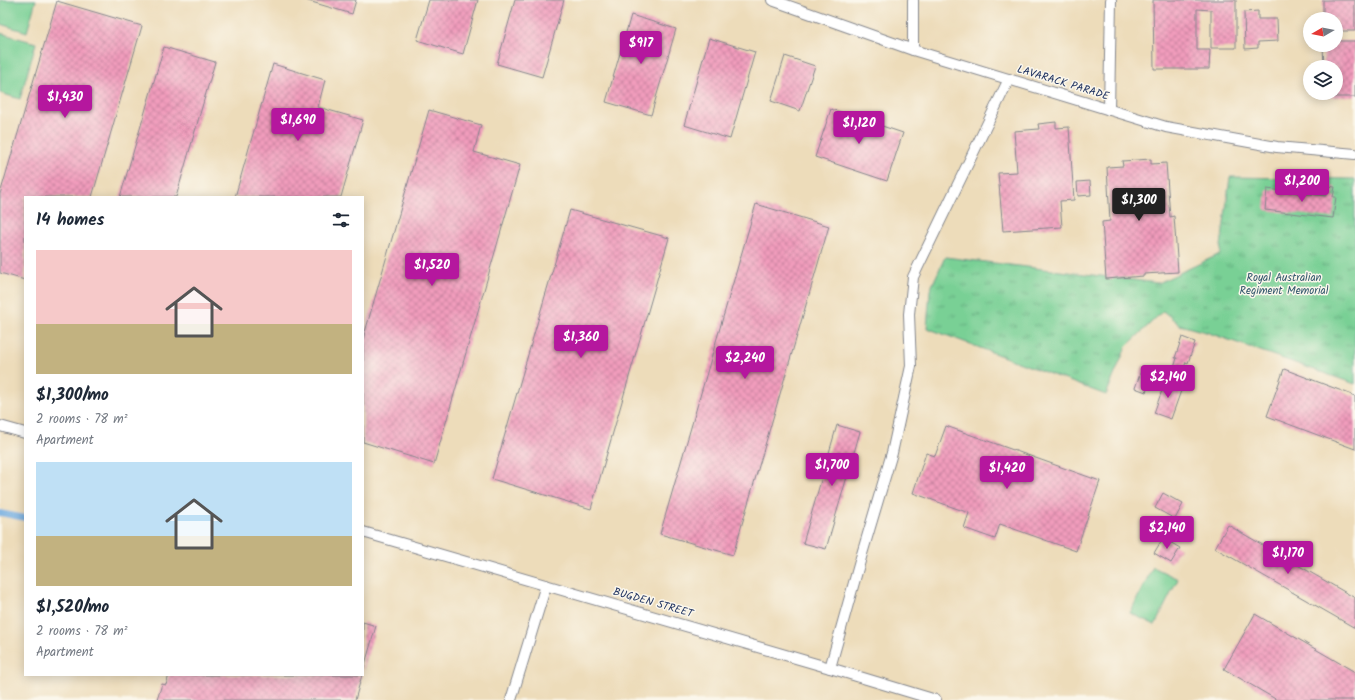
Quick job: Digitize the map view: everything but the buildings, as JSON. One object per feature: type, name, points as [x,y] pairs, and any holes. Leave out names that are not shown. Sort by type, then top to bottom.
[{"type":"lane","name":"LAVARACK PARADE","points":[[772,0],[797,4],[913,50],[1166,127],[1277,147],[1355,154]]},
{"type":"lane","points":[[913,0],[913,50]]},
{"type":"lane","points":[[1109,110],[1111,0]]},
{"type":"lane","points":[[830,668],[892,453],[912,366],[909,314],[913,277],[1009,79]]},
{"type":"lane","points":[[0,426],[24,433]]},
{"type":"lane","name":"BUGDEN STREET","points":[[364,532],[936,700]]},
{"type":"lane","points":[[511,700],[546,585]]},
{"type":"green space","points":[[0,0],[36,0],[27,32],[0,24]]},
{"type":"green space","points":[[0,33],[36,43],[20,99],[0,93]]},
{"type":"green space","name":"Royal Australian Regiment Memorial","points":[[1230,177],[1355,179],[1355,384],[1209,333],[1180,325],[1163,311],[1126,347],[1106,395],[927,328],[930,290],[945,257],[1158,283],[1220,254]]},
{"type":"green space","points":[[1153,567],[1178,579],[1155,625],[1130,613]]},
{"type":"waterway","points":[[0,513],[24,518]]}]
